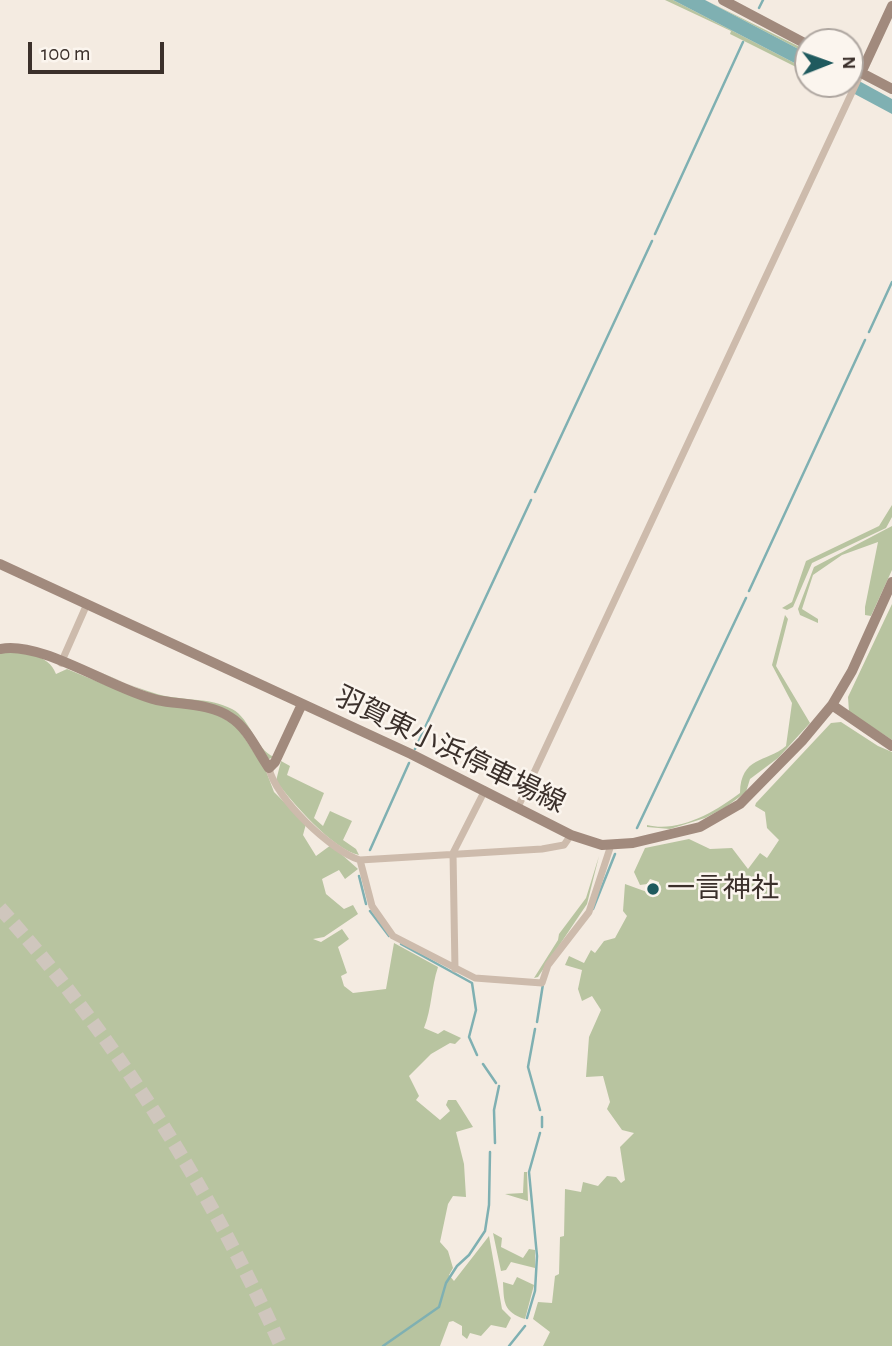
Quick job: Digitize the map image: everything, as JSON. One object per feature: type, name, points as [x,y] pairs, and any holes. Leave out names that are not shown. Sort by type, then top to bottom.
[{"type":"main road","points":[[723,0],[794,38]]},
{"type":"main road","points":[[864,65],[892,6]]},
{"type":"main road","points":[[864,77],[892,89]]},
{"type":"main road","points":[[0,564],[302,704]]},
{"type":"main road","name":"羽賀東小浜停車場線","points":[[269,768],[275,762],[302,704],[485,790],[571,835],[611,845],[687,832],[727,815],[781,764],[832,705],[852,671],[892,582]]},
{"type":"main road","points":[[0,649],[24,648],[138,695],[221,712],[239,724],[269,768]]},
{"type":"main road","points":[[832,705],[892,746]]},
{"type":"street","points":[[518,807],[847,98]]},
{"type":"street","points":[[61,663],[87,604]]},
{"type":"street","points":[[269,768],[272,782],[282,797],[342,851],[360,860],[542,849],[564,845],[571,835]]},
{"type":"street","points":[[455,969],[453,853],[485,790]]},
{"type":"street","points":[[360,860],[369,899],[388,931],[455,969],[484,980],[542,983],[548,965],[589,912],[611,845]]},
{"type":"green space","points":[[665,0],[673,0],[794,63],[794,66],[730,34],[731,31]]},
{"type":"green space","points":[[705,0],[794,44],[794,47]]},
{"type":"green space","points":[[892,505],[892,517],[886,528],[812,563],[793,607],[787,610],[782,608],[792,602],[806,561],[879,526]]},
{"type":"green space","points":[[892,526],[892,570],[871,616],[865,615],[865,607],[878,542],[842,555],[813,575],[802,609],[818,619],[818,623],[800,615],[798,609],[814,567]]},
{"type":"green space","points":[[892,604],[892,740],[849,712],[848,697]]},
{"type":"green space","points":[[785,615],[788,619],[776,666],[810,723],[778,758],[750,779],[746,792],[726,807],[705,818],[670,829],[647,827],[684,823],[719,807],[740,793],[741,781],[750,766],[786,746],[792,703],[772,665]]},
{"type":"green space","points":[[0,652],[42,658],[56,674],[67,669],[137,698],[211,712],[236,725],[266,771],[274,792],[306,824],[303,835],[316,856],[331,845],[358,869],[345,879],[339,870],[322,879],[326,894],[344,909],[353,905],[358,914],[324,937],[313,939],[321,942],[342,929],[349,939],[338,947],[347,973],[341,976],[344,986],[353,993],[386,989],[394,943],[438,967],[424,1028],[438,1034],[444,1030],[461,1038],[455,1044],[450,1043],[431,1054],[409,1076],[419,1096],[416,1100],[440,1120],[450,1111],[446,1105],[448,1100],[456,1100],[473,1127],[456,1132],[464,1164],[466,1197],[453,1196],[448,1204],[440,1242],[448,1251],[453,1268],[449,1275],[454,1281],[489,1236],[502,1309],[511,1318],[506,1328],[491,1325],[481,1336],[470,1333],[467,1339],[462,1335],[462,1326],[453,1321],[449,1322],[440,1346],[0,1346]]},
{"type":"green space","points":[[127,683],[157,694],[205,701],[232,709],[244,720],[262,748],[274,757],[269,759],[240,721],[159,697]]},
{"type":"green space","points":[[841,722],[892,752],[892,1346],[543,1346],[550,1332],[533,1319],[538,1302],[552,1303],[555,1276],[559,1274],[560,1237],[564,1236],[565,1189],[581,1192],[583,1182],[598,1186],[607,1176],[616,1177],[621,1183],[625,1180],[620,1147],[634,1133],[622,1130],[607,1109],[610,1102],[603,1076],[586,1077],[589,1037],[601,1010],[592,996],[582,1001],[578,989],[582,970],[565,965],[569,956],[584,963],[591,950],[595,953],[604,941],[615,938],[627,916],[623,911],[625,884],[658,896],[659,882],[650,879],[647,884],[640,885],[634,872],[645,848],[689,839],[710,849],[732,848],[748,869],[760,853],[767,858],[779,840],[767,828],[765,812],[755,806],[756,803],[831,723]]},
{"type":"green space","points":[[281,761],[290,766],[287,775],[324,793],[314,818],[323,826],[330,811],[352,821],[343,840],[356,849],[359,855],[326,835],[283,790],[276,781]]},
{"type":"green space","points":[[599,856],[587,904],[538,977],[534,978],[559,934],[586,898]]},
{"type":"green space","points":[[524,1172],[527,1172],[528,1201],[505,1194],[523,1193]]},
{"type":"green space","points":[[493,1233],[502,1238],[501,1247],[523,1258],[529,1249],[535,1250],[535,1268],[511,1262],[506,1270],[501,1271]]},
{"type":"green space","points":[[517,1277],[534,1285],[525,1319],[512,1313],[505,1301],[503,1282],[513,1285]]},
{"type":"water","points":[[673,0],[705,0],[794,47],[794,63]]},
{"type":"water","points":[[864,84],[892,99],[892,114],[862,98]]},
{"type":"waterway","points":[[759,8],[763,0]]},
{"type":"waterway","points":[[655,234],[743,42]]},
{"type":"waterway","points":[[535,492],[652,241]]},
{"type":"waterway","points":[[869,332],[892,282]]},
{"type":"waterway","points":[[749,591],[865,340]]},
{"type":"waterway","points":[[415,749],[531,500]]},
{"type":"waterway","points":[[637,828],[746,598]]},
{"type":"waterway","points":[[370,850],[409,763]]},
{"type":"waterway","points":[[593,909],[615,854]]},
{"type":"waterway","points":[[359,876],[366,904]]},
{"type":"waterway","points":[[370,911],[389,936]]},
{"type":"waterway","points":[[401,944],[472,983],[476,1010],[469,1037],[477,1055]]},
{"type":"waterway","points":[[537,1022],[543,984]]},
{"type":"waterway","points":[[535,1029],[528,1067],[540,1110]]},
{"type":"waterway","points":[[483,1064],[496,1083]]},
{"type":"waterway","points":[[495,1143],[494,1110],[499,1086]]},
{"type":"waterway","points":[[542,1117],[542,1127]]},
{"type":"waterway","points":[[527,1318],[535,1291],[537,1256],[529,1172],[540,1133]]},
{"type":"waterway","points":[[383,1346],[439,1307],[446,1283],[485,1231],[489,1205],[490,1152]]},
{"type":"waterway","points":[[509,1346],[525,1326]]},
{"type":"tunnel","points":[[0,908],[82,1008],[157,1116],[223,1229],[281,1346]]},
{"type":"place","name":"一言神社","points":[[653,889]]}]
